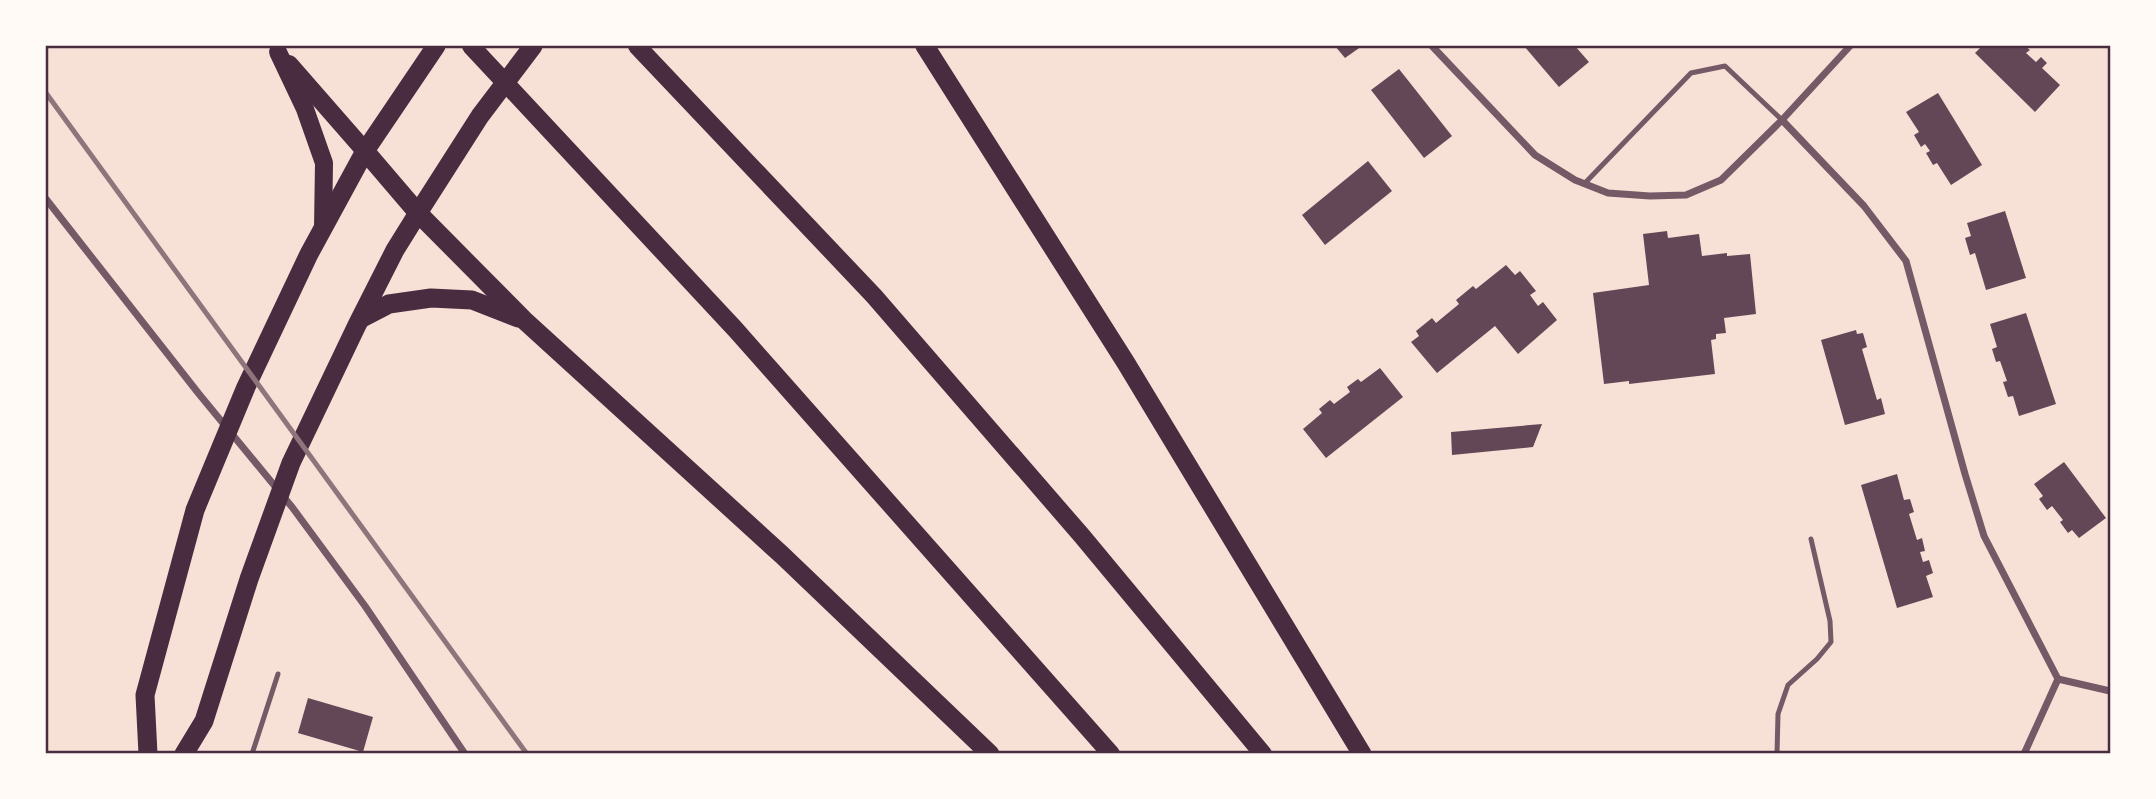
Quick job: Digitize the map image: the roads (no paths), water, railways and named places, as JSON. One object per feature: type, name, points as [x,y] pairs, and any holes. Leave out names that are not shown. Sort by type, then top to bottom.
[{"type":"highway","points":[[148,754],[145,695],[195,510],[246,387],[309,254],[365,151],[436,46]]},
{"type":"highway","points":[[184,754],[204,721],[249,579],[291,463],[359,321],[395,250],[418,213],[480,116],[533,46]]},
{"type":"highway","points":[[925,46],[1126,363],[1362,754]]},
{"type":"highway","points":[[365,151],[418,213],[524,320],[782,555],[990,754]]},
{"type":"highway","points":[[359,321],[389,304],[431,298],[472,300],[524,320]]},
{"type":"main road","points":[[471,46],[744,339],[1111,754]]},
{"type":"main road","points":[[637,46],[874,296],[1082,536],[1263,754]]},
{"type":"main road","points":[[276,49],[365,151]]},
{"type":"main road","points":[[276,49],[305,109],[324,163],[323,228]]},
{"type":"street","points":[[1432,46],[1535,155],[1584,184],[1608,193],[1650,196],[1686,195],[1721,180],[1782,120],[1850,46]]},
{"type":"street","points":[[1782,120],[1864,206],[1906,261],[1984,536],[2058,680],[2110,691]]},
{"type":"street","points":[[46,199],[199,394],[292,507],[372,617],[465,754]]},
{"type":"street","points":[[2024,754],[2058,680]]},
{"type":"lane","points":[[1584,184],[1691,73],[1725,66],[1782,120]]},
{"type":"lane","points":[[1777,754],[1779,715],[1788,685],[1817,659],[1831,642],[1830,621],[1811,539]]},
{"type":"lane","points":[[252,754],[278,674]]},
{"type":"railway","points":[[46,93],[527,754]]}]
